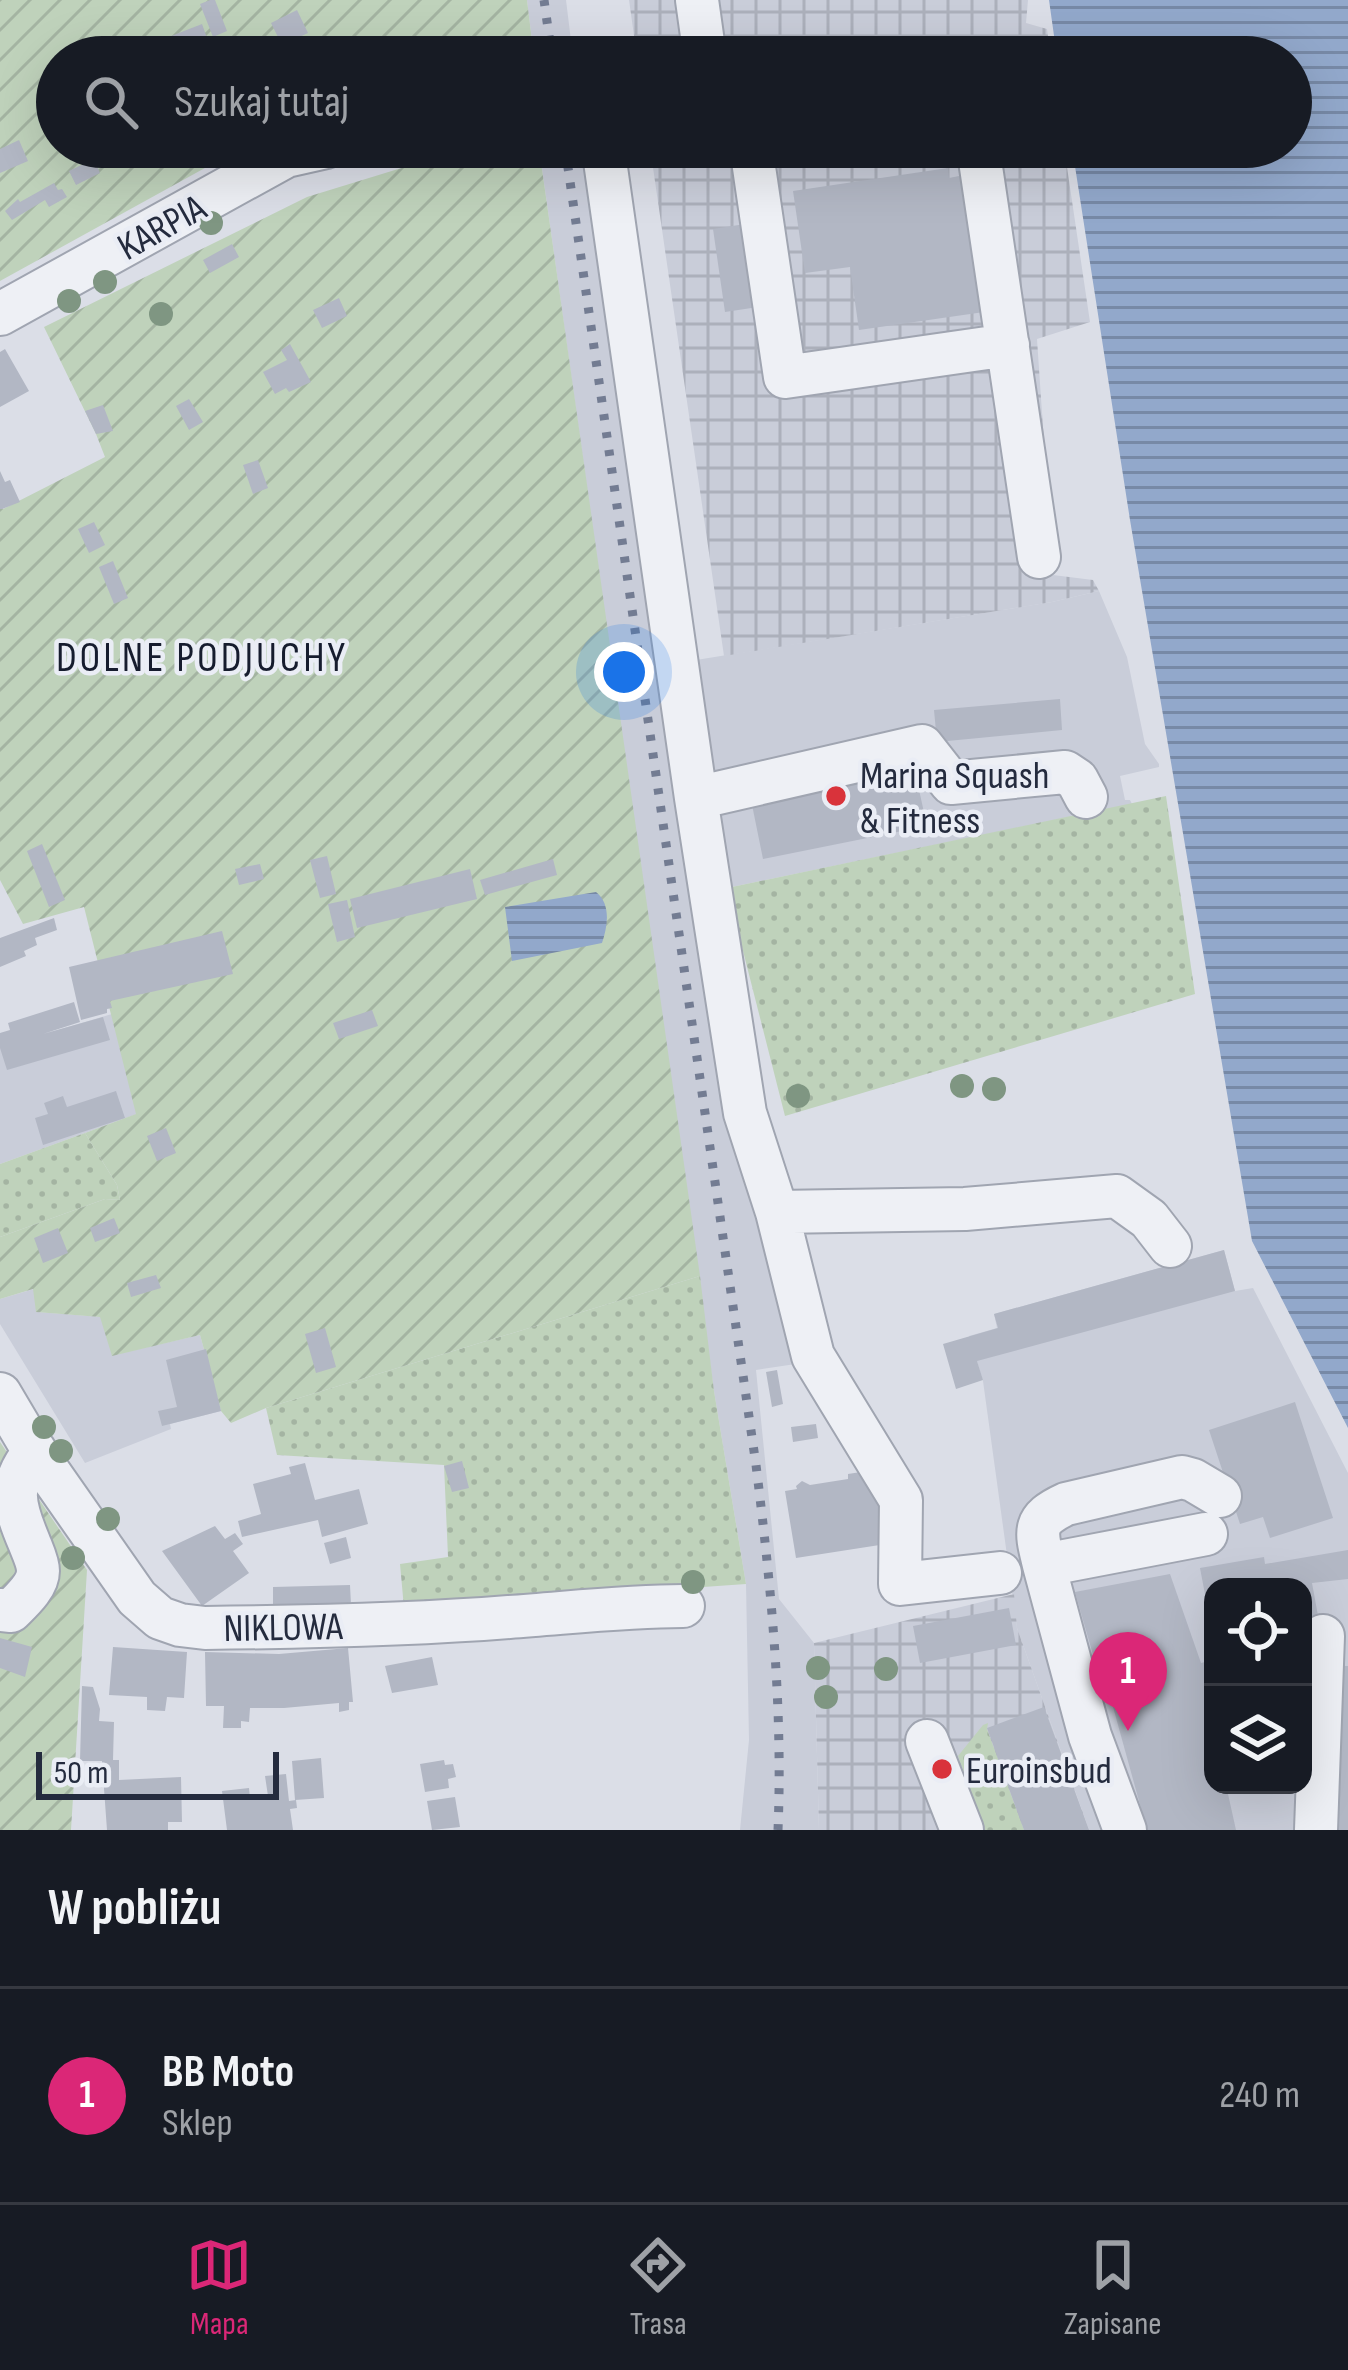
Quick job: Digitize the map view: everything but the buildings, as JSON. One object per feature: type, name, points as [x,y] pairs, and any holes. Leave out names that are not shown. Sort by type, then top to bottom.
[{"type":"street","points":[[697,0],[701,36]]},
{"type":"street","name":"KARPIA","points":[[0,314],[264,168]]},
{"type":"street","points":[[606,168],[745,1113],[777,1212],[813,1356],[901,1500],[900,1584],[1000,1573]]},
{"type":"street","points":[[754,168],[785,377],[1008,345]]},
{"type":"street","points":[[981,168],[1040,557]]},
{"type":"street","points":[[696,798],[922,746],[950,783],[1065,772],[1077,780],[1086,797]]},
{"type":"street","points":[[777,1212],[965,1209],[1117,1196],[1149,1220],[1170,1246]]},
{"type":"street","name":"NIKLOWA","points":[[0,1394],[137,1598],[160,1618],[180,1625],[356,1625],[683,1606]]},
{"type":"street","points":[[0,1610],[15,1608],[38,1571],[15,1500],[18,1477],[34,1451]]},
{"type":"street","points":[[1045,1565],[1213,1515],[1193,1480],[1181,1477],[1066,1504],[1049,1512],[1039,1524],[1036,1535],[1090,1736],[1125,1830]]},
{"type":"street","points":[[1316,1830],[1323,1636]]},
{"type":"street","points":[[927,1741],[962,1830]]},
{"type":"shaded area","points":[[527,0],[566,0],[570,36],[531,36]]},
{"type":"shaded area","points":[[629,0],[1028,0],[1026,23],[1047,29],[1048,36],[634,36]]},
{"type":"shaded area","points":[[542,168],[591,168],[809,1362],[756,1370],[779,1599],[814,1643],[819,1830],[740,1830],[749,1740],[746,1584],[714,1391]]},
{"type":"shaded area","points":[[653,168],[1067,168],[1090,322],[1037,339],[1053,575],[1093,580],[1099,591],[724,656]]},
{"type":"shaded area","points":[[1099,591],[1127,657],[1145,744],[1159,764],[1120,776],[1125,800],[1132,804],[727,888],[690,661]]},
{"type":"shaded area","points":[[112,1014],[137,1114],[0,1164],[0,1047]]},
{"type":"shaded area","points":[[1224,1250],[1235,1291],[1253,1288],[1348,1473],[1348,1830],[1089,1830],[1017,1628],[983,1381],[969,1336],[997,1328],[994,1314]]},
{"type":"shaded area","points":[[34,1289],[37,1312],[101,1317],[113,1355],[200,1335],[221,1411],[170,1424],[171,1429],[85,1463],[0,1324],[0,1299]]},
{"type":"shaded area","name":"Euroinsbud","points":[[1014,1594],[1017,1628],[1089,1830],[819,1830],[814,1643]]},
{"type":"green space","points":[[0,0],[527,0],[531,36],[36,36],[36,168],[205,168],[0,281]]},
{"type":"green space","points":[[401,168],[542,168],[700,1276],[266,1408],[231,1423],[221,1411],[200,1335],[112,1356],[100,1317],[36,1312],[33,1289],[0,1299],[0,1237],[105,1199],[120,1200],[117,1185],[85,1133],[136,1114],[84,907],[23,924],[0,880],[0,505],[3,509],[105,457],[44,327],[307,197]]},
{"type":"green space","points":[[1166,796],[1195,994],[785,1116],[727,888]]},
{"type":"green space","points":[[85,1133],[117,1185],[120,1200],[105,1199],[0,1237],[0,1164]]},
{"type":"green space","points":[[700,1276],[746,1584],[404,1608],[400,1564],[448,1557],[444,1465],[277,1455],[266,1408]]},
{"type":"green space","points":[[0,1442],[87,1570],[71,1830],[0,1830]]},
{"type":"green space","points":[[988,1723],[1024,1830],[985,1830],[958,1756]]},
{"type":"water","points":[[1049,0],[1348,0],[1348,1428],[1252,1241],[1075,168],[1312,168],[1312,36],[1054,36]]},
{"type":"water","points":[[596,892],[607,915],[602,943],[512,961],[505,907]]},
{"type":"railway","points":[[544,0],[549,36]]},
{"type":"railway","points":[[568,168],[756,1465],[774,1647],[778,1830]]},
{"type":"place","name":"Marina Squash & Fitness","points":[[836,796]]},
{"type":"place","name":"BB Moto","points":[[1128,1731]]},
{"type":"place","name":"Euroinsbud","points":[[942,1769]]},
{"type":"district","name":"DOLNE PODJUCHY","points":[[202,656]]}]
